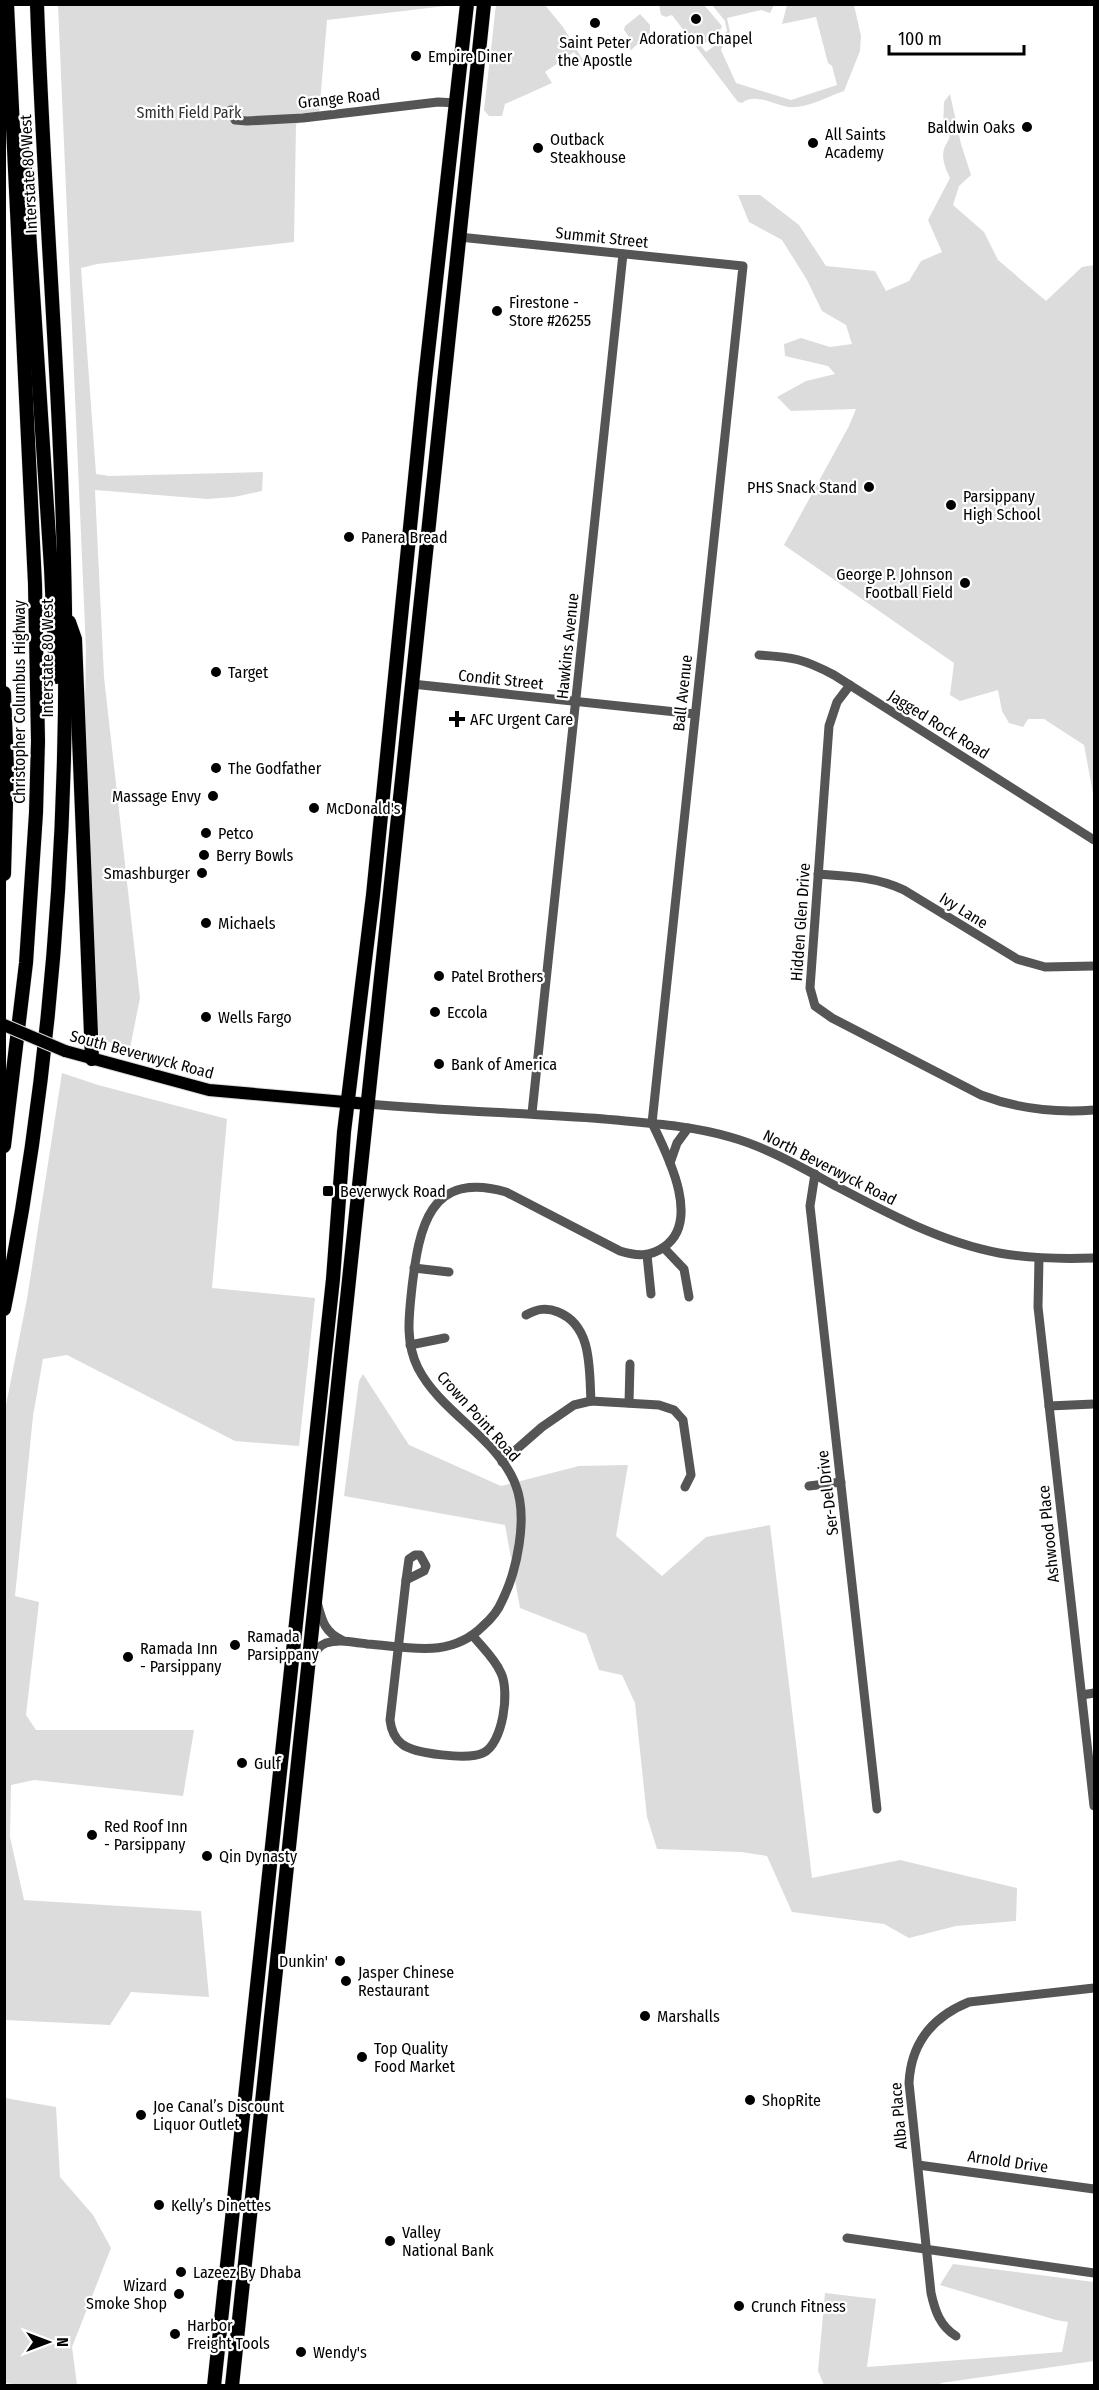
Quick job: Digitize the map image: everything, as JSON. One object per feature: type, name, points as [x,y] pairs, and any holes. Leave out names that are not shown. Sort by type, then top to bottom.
[{"type":"highway","name":"Christopher Columbus Highway","points":[[4,1146],[26,963],[36,813],[38,741],[35,584],[7,4]]},
{"type":"highway","name":"Interstate 80 West","points":[[4,1309],[39,1106],[51,979],[62,807],[65,609],[37,4]]},
{"type":"highway","points":[[214,2385],[333,1279],[348,1103],[373,895],[467,4]]},
{"type":"highway","points":[[232,2385],[484,4]]},
{"type":"highway","points":[[12,124],[24,154],[54,624],[55,811],[51,979]]},
{"type":"highway","points":[[65,609],[75,639],[92,1059]]},
{"type":"highway","name":"Christopher Columbus Highway","points":[[4,693],[7,768],[4,874]]},
{"type":"main road","name":"South Beverwyck Road","points":[[4,1025],[65,1051],[214,1091],[368,1104]]},
{"type":"street","name":"Grange Road","points":[[231,110],[235,120],[247,121],[307,117],[438,102],[457,103]]},
{"type":"street","name":"Summit Street","points":[[459,237],[743,266]]},
{"type":"street","name":"Hawkins Avenue","points":[[532,1113],[624,254]]},
{"type":"street","name":"Ball Avenue","points":[[652,1123],[743,266]]},
{"type":"street","name":"Jagged Rock Road","points":[[759,655],[807,661],[850,685],[1095,840]]},
{"type":"street","name":"Condit Street","points":[[412,684],[695,714]]},
{"type":"street","name":"Hidden Glen Drive","points":[[850,685],[837,702],[829,726],[810,988],[812,1000],[820,1010],[971,1090],[1001,1103],[1041,1110],[1095,1110]]},
{"type":"street","name":"Ivy Lane","points":[[818,874],[851,876],[891,884],[1004,952],[1033,964],[1058,968],[1095,966]]},
{"type":"street","name":"North Beverwyck Road","points":[[368,1104],[532,1113],[688,1128],[758,1146],[914,1226],[942,1237],[999,1253],[1039,1258],[1095,1258]]},
{"type":"street","points":[[651,1294],[647,1255],[664,1248],[675,1237],[681,1213],[678,1189],[670,1163],[652,1123]]},
{"type":"street","points":[[670,1163],[677,1143],[688,1128]]},
{"type":"street","name":"Ser-Del Drive","points":[[814,1174],[810,1206],[877,1809]]},
{"type":"street","name":"Crown Point Road","points":[[309,1664],[321,1646],[326,1643],[345,1641],[434,1648],[460,1644],[473,1636],[495,1614],[501,1603],[518,1547],[522,1522],[520,1498],[511,1475],[502,1462],[430,1386],[414,1359],[410,1345],[410,1309],[414,1268],[419,1238],[430,1212],[447,1196],[458,1191],[482,1187],[506,1192],[620,1251],[638,1256],[647,1255]]},
{"type":"street","points":[[664,1248],[684,1269],[689,1296]]},
{"type":"street","name":"Ashwood Place","points":[[1039,1258],[1038,1306],[1095,1806]]},
{"type":"street","points":[[414,1268],[449,1272]]},
{"type":"street","points":[[526,1315],[535,1310],[552,1310],[560,1313],[582,1335],[589,1358],[591,1401]]},
{"type":"street","points":[[410,1345],[445,1338]]},
{"type":"street","points":[[629,1403],[630,1364]]},
{"type":"street","points":[[502,1462],[542,1427],[574,1405],[591,1401],[659,1405],[674,1410],[683,1420],[691,1475],[685,1487]]},
{"type":"street","points":[[1049,1406],[1095,1404]]},
{"type":"street","points":[[808,1486],[841,1482]]},
{"type":"street","points":[[406,1580],[390,1720],[395,1737],[404,1746],[422,1752],[474,1756],[486,1752],[498,1738],[502,1720],[504,1683],[501,1671],[473,1636]]},
{"type":"street","points":[[316,1599],[324,1628],[332,1636],[345,1641]]},
{"type":"street","points":[[1082,1695],[1095,1694]]},
{"type":"street","name":"Alba Place","points":[[956,2336],[945,2327],[934,2306],[926,2249],[910,2070],[914,2052],[935,2021],[957,2007],[978,2000],[1095,1988]]},
{"type":"street","name":"Arnold Drive","points":[[918,2165],[1095,2189]]},
{"type":"street","points":[[847,2238],[1095,2273]]},
{"type":"green space","points":[[659,4],[704,5],[722,26],[719,33],[701,46],[706,52],[717,44],[727,31],[725,21],[712,5],[774,5],[770,13],[761,10],[727,18],[730,32],[721,50],[736,83],[791,100],[837,85],[832,66],[828,63],[816,17],[782,24],[787,5],[854,5],[861,36],[860,51],[844,91],[795,107],[758,99],[742,103],[738,102],[672,15],[666,17],[661,15]]},
{"type":"green space","name":"Smith Field Park","points":[[58,5],[454,5],[327,20],[319,115],[296,124],[294,242],[97,264],[81,268],[96,474],[109,476],[263,472],[262,491],[234,497],[207,499],[95,490],[104,677],[140,998],[130,1048],[97,1039],[84,766],[86,650]]},
{"type":"green space","points":[[496,5],[545,5],[563,27],[586,65],[585,67],[574,52],[545,72],[552,83],[505,104],[502,116],[489,116],[484,110]]},
{"type":"green space","points":[[640,14],[650,25],[650,33],[631,50],[627,46],[632,41],[624,30],[625,26]]},
{"type":"green space","name":"Parsippany High School","points":[[950,94],[961,144],[971,175],[959,186],[953,205],[984,232],[998,260],[1046,301],[1082,267],[1094,265],[1093,793],[1084,745],[1044,719],[1028,719],[1023,727],[1009,723],[1002,711],[998,690],[960,701],[950,695],[954,663],[784,545],[856,409],[791,411],[777,397],[806,381],[835,374],[828,366],[785,356],[784,344],[801,338],[830,347],[852,344],[846,325],[822,311],[807,280],[782,240],[749,222],[738,195],[760,195],[799,225],[826,266],[875,271],[886,291],[909,281],[921,261],[942,252],[928,220],[950,178],[943,156],[950,135],[943,132],[944,102]]},
{"type":"green space","points":[[62,1073],[98,1085],[227,1119],[212,1288],[315,1298],[299,1446],[235,1441],[67,1355],[43,1359],[33,1416],[15,1596],[39,1602],[26,1715],[36,1730],[194,1730],[183,1796],[34,1780],[11,1785],[10,1837],[24,1900],[201,1911],[209,1997],[131,1992],[110,2025],[5,2020],[5,1410],[27,1299]]},
{"type":"green space","points":[[363,1374],[409,1445],[501,1486],[579,1466],[628,1465],[616,1536],[662,1576],[706,1537],[770,1525],[812,1878],[900,1860],[1017,1888],[1016,1921],[956,1926],[909,1938],[884,1924],[792,1912],[767,1856],[741,1852],[657,1849],[647,1817],[635,1703],[622,1675],[599,1670],[586,1634],[520,1608],[505,1525],[344,1496],[359,1381]]},
{"type":"green space","points":[[5,2098],[56,2107],[60,2177],[93,2215],[111,2248],[72,2347],[77,2385],[30,2386],[5,2383]]},
{"type":"green space","points":[[953,2264],[1094,2282],[1094,2361],[941,2383],[940,2385],[824,2385],[818,2371],[825,2293],[876,2299],[867,2367],[1062,2352],[1068,2322],[940,2285]]},
{"type":"place","name":"Adoration Chapel","points":[[696,19]]},
{"type":"place","name":"Saint Peter the Apostle","points":[[595,23]]},
{"type":"place","name":"Empire Diner","points":[[416,56]]},
{"type":"place","name":"Baldwin Oaks","points":[[1027,127]]},
{"type":"place","name":"All Saints Academy","points":[[813,143]]},
{"type":"place","name":"Outback Steakhouse","points":[[538,148]]},
{"type":"place","name":"Firestone - Store #26255","points":[[497,311]]},
{"type":"place","name":"PHS Snack Stand","points":[[869,487]]},
{"type":"place","name":"Parsippany High School","points":[[951,505]]},
{"type":"place","name":"Panera Bread","points":[[349,537]]},
{"type":"place","name":"George P. Johnson Football Field","points":[[965,583]]},
{"type":"place","name":"Target","points":[[216,672]]},
{"type":"place","name":"AFC Urgent Care","points":[[457,719]]},
{"type":"place","name":"The Godfather","points":[[216,768]]},
{"type":"place","name":"Massage Envy","points":[[213,796]]},
{"type":"place","name":"McDonald's","points":[[314,808]]},
{"type":"place","name":"Petco","points":[[206,833]]},
{"type":"place","name":"Berry Bowls","points":[[204,855]]},
{"type":"place","name":"Smashburger","points":[[202,873]]},
{"type":"place","name":"Michaels","points":[[206,923]]},
{"type":"place","name":"Patel Brothers","points":[[439,976]]},
{"type":"place","name":"Eccola","points":[[435,1012]]},
{"type":"place","name":"Wells Fargo","points":[[206,1017]]},
{"type":"place","name":"Bank of America","points":[[439,1064]]},
{"type":"place","name":"Beverwyck Road","points":[[328,1191]]},
{"type":"place","name":"Ramada Parsippany","points":[[235,1645]]},
{"type":"place","name":"Ramada Inn - Parsippany","points":[[128,1657]]},
{"type":"place","name":"Gulf","points":[[242,1763]]},
{"type":"place","name":"Red Roof Inn - Parsippany","points":[[92,1835]]},
{"type":"place","name":"Qin Dynasty","points":[[207,1856]]},
{"type":"place","name":"Dunkin'","points":[[340,1961]]},
{"type":"place","name":"Jasper Chinese Restaurant","points":[[346,1981]]},
{"type":"place","name":"Marshalls","points":[[645,2016]]},
{"type":"place","name":"Top Quality Food Market","points":[[362,2057]]},
{"type":"place","name":"ShopRite","points":[[750,2100]]},
{"type":"place","name":"Joe Canal’s Discount Liquor Outlet","points":[[141,2115]]},
{"type":"place","name":"Kelly’s Dinettes","points":[[159,2205]]},
{"type":"place","name":"Valley National Bank","points":[[390,2241]]},
{"type":"place","name":"Lazeez By Dhaba","points":[[181,2272]]},
{"type":"place","name":"Wizard Smoke Shop","points":[[179,2294]]},
{"type":"place","name":"Crunch Fitness","points":[[739,2306]]},
{"type":"place","name":"Harbor Freight Tools","points":[[175,2334]]},
{"type":"place","name":"Wendy's","points":[[301,2352]]}]
